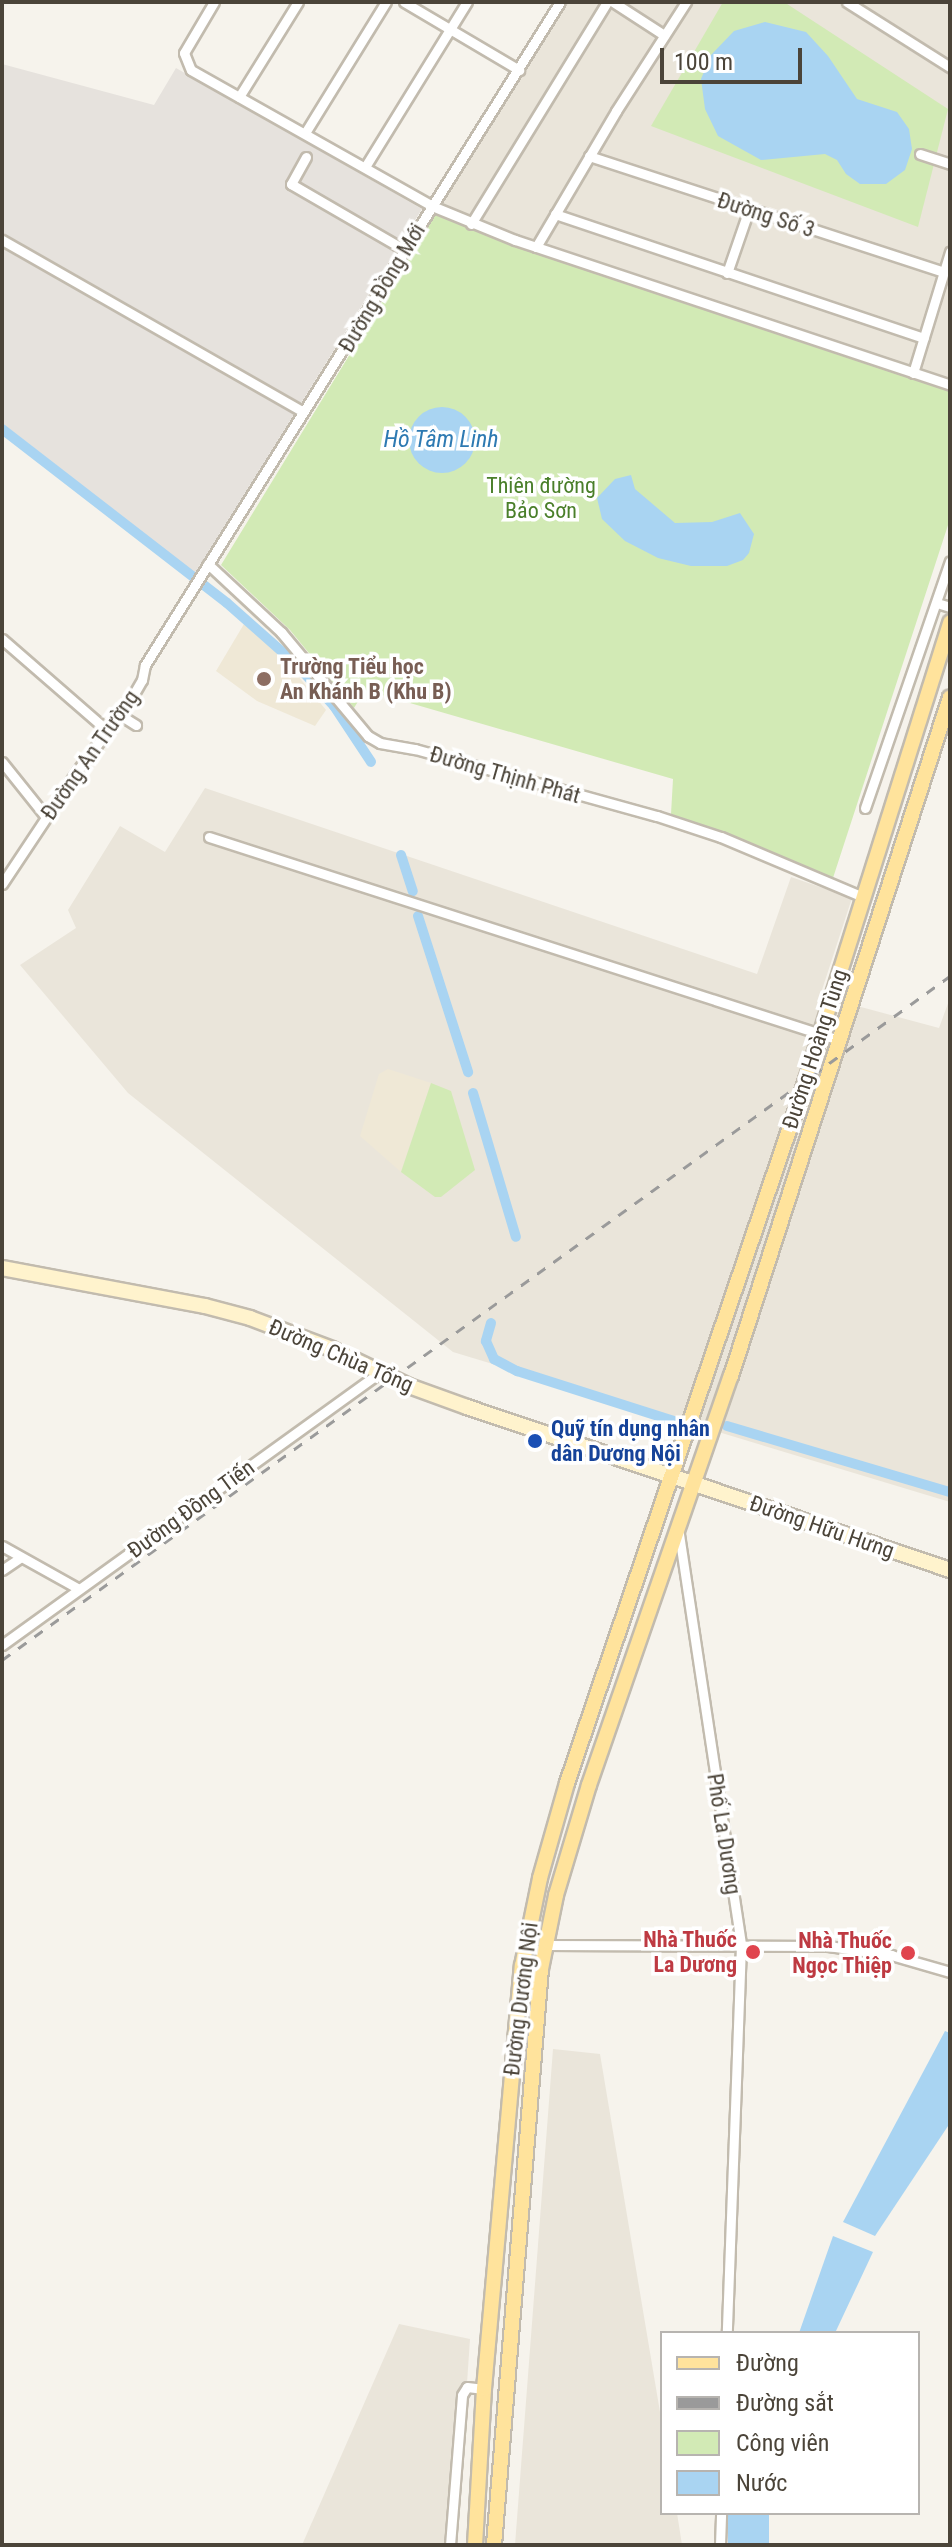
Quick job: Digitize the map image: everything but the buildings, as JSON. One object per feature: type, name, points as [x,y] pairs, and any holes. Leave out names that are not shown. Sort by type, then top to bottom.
[{"type":"main road","name":"Đường Hoàng Tùng","points":[[672,1474],[819,1034],[949,629]]},
{"type":"main road","name":"Đường Hoàng Tùng","points":[[695,1482],[950,697]]},
{"type":"main road","points":[[889,813],[911,819]]},
{"type":"main road","name":"Đường Chùa Tổng","points":[[2,1268],[205,1306],[250,1318],[332,1349],[467,1407],[695,1482]]},
{"type":"main road","name":"Đường Dương Nội","points":[[475,2545],[484,2389],[525,1945],[567,1783],[672,1474]]},
{"type":"main road","name":"Đường Dương Nội","points":[[494,2545],[545,1945],[566,1857],[695,1482]]},
{"type":"main road","name":"Đường Hữu Hưng","points":[[695,1482],[950,1570]]},
{"type":"main road","points":[[525,1945],[545,1945]]},
{"type":"street","points":[[214,2],[184,53],[191,70],[432,206],[471,224],[536,247],[950,385]]},
{"type":"street","points":[[239,97],[298,2]]},
{"type":"street","points":[[305,133],[386,2]]},
{"type":"street","points":[[404,2],[519,70]]},
{"type":"street","points":[[365,167],[467,2]]},
{"type":"street","name":"Đường Đồng Mới","points":[[206,568],[560,2]]},
{"type":"street","points":[[471,224],[607,2]]},
{"type":"street","points":[[613,2],[664,35]]},
{"type":"street","points":[[536,247],[686,2]]},
{"type":"street","points":[[847,2],[950,67]]},
{"type":"street","points":[[920,154],[950,164]]},
{"type":"street","name":"Đường Số 3","points":[[589,156],[944,272]]},
{"type":"street","points":[[306,157],[291,184],[405,250]]},
{"type":"street","points":[[727,273],[749,209]]},
{"type":"street","points":[[555,214],[924,338]]},
{"type":"street","points":[[2,240],[302,411]]},
{"type":"street","points":[[913,373],[950,252]]},
{"type":"street","points":[[865,808],[950,561]]},
{"type":"street","name":"Đường An Trường","points":[[2,884],[120,715],[142,680],[145,665],[206,568]]},
{"type":"street","name":"Đường Thịnh Phát","points":[[206,568],[281,632],[337,709],[380,743],[415,749],[657,816],[721,837],[863,897]]},
{"type":"street","points":[[937,603],[950,607]]},
{"type":"street","points":[[2,639],[108,731]]},
{"type":"street","points":[[120,715],[136,725]]},
{"type":"street","points":[[2,762],[46,817]]},
{"type":"street","points":[[209,837],[839,1040]]},
{"type":"street","name":"Đường Đồng Tiến","points":[[2,1645],[153,1540],[380,1372]]},
{"type":"street","name":"Phố La Dương","points":[[678,1529],[741,1945],[727,2331]]},
{"type":"street","points":[[2,1546],[79,1589]]},
{"type":"street","points":[[2,1570],[21,1557]]},
{"type":"street","points":[[545,1945],[741,1945],[856,1949],[950,1972]]},
{"type":"street","points":[[450,2545],[462,2395],[467,2387],[484,2389]]},
{"type":"street","points":[[720,2545],[721,2515]]},
{"type":"shaded area","points":[[565,2],[950,2],[950,389],[435,215]]},
{"type":"shaded area","points":[[2,64],[154,105],[176,68],[422,209],[195,573],[2,423]]},
{"type":"shaded area","name":"Trường Tiểu học An Khánh B (Khu B)","points":[[244,624],[284,659],[326,710],[315,726],[257,701],[216,671]]},
{"type":"shaded area","points":[[205,788],[757,974],[791,877],[852,898],[820,996],[939,1028],[950,998],[950,1502],[453,1352],[128,1093],[20,965],[76,928],[68,910],[120,826],[165,852]]},
{"type":"shaded area","points":[[388,1069],[431,1083],[401,1172],[360,1136],[379,1074]]},
{"type":"shaded area","points":[[553,2049],[600,2054],[660,2412],[660,2515],[677,2515],[682,2545],[515,2545]]},
{"type":"shaded area","points":[[399,2324],[470,2339],[456,2545],[302,2545]]},
{"type":"green space","points":[[723,2],[784,2],[948,109],[918,227],[651,126]]},
{"type":"green space","name":"Thiên đường Bảo Sơn","points":[[435,215],[950,389],[950,519],[832,881],[671,814],[673,779],[365,690],[354,708],[290,630],[221,565]]},
{"type":"green space","points":[[431,1083],[451,1091],[475,1170],[441,1197],[435,1197],[401,1172]]},
{"type":"water","points":[[765,22],[806,32],[828,56],[857,99],[897,112],[909,129],[912,149],[905,170],[886,184],[860,184],[846,174],[837,160],[825,154],[761,160],[718,136],[705,109],[701,79],[711,55],[734,31]]},
{"type":"water","name":"Hồ Tâm Linh","points":[[435,407],[449,407],[461,412],[470,421],[475,440],[473,453],[466,464],[449,473],[435,473],[423,468],[414,459],[409,447],[409,433],[414,421],[423,412]]},
{"type":"water","points":[[631,475],[635,489],[675,523],[712,522],[740,513],[754,534],[749,553],[743,560],[727,566],[691,566],[658,558],[625,541],[602,519],[597,498],[615,479]]},
{"type":"water","points":[[945,2031],[950,2033],[950,2123],[875,2236],[843,2222]]},
{"type":"water","points":[[833,2236],[873,2252],[836,2331],[800,2331]]},
{"type":"water","points":[[728,2515],[769,2515],[769,2545],[728,2545]]},
{"type":"waterway","points":[[2,429],[227,603],[297,665],[334,706],[371,762]]},
{"type":"waterway","points":[[401,855],[413,891]]},
{"type":"waterway","points":[[418,916],[468,1072]]},
{"type":"waterway","points":[[473,1093],[516,1237]]},
{"type":"waterway","points":[[491,1323],[486,1341],[494,1359],[517,1371],[677,1422]]},
{"type":"waterway","points":[[727,1426],[950,1492]]},
{"type":"railway","points":[[2,1660],[950,976]]},
{"type":"place","name":"Trường Tiểu học An Khánh B (Khu B)","points":[[264,679]]},
{"type":"place","name":"Quỹ tín dụng nhân dân Dương Nội","points":[[535,1441]]},
{"type":"place","name":"Nhà Thuốc La Dương","points":[[753,1952]]},
{"type":"place","name":"Nhà Thuốc Ngọc Thiệp","points":[[908,1953]]}]
